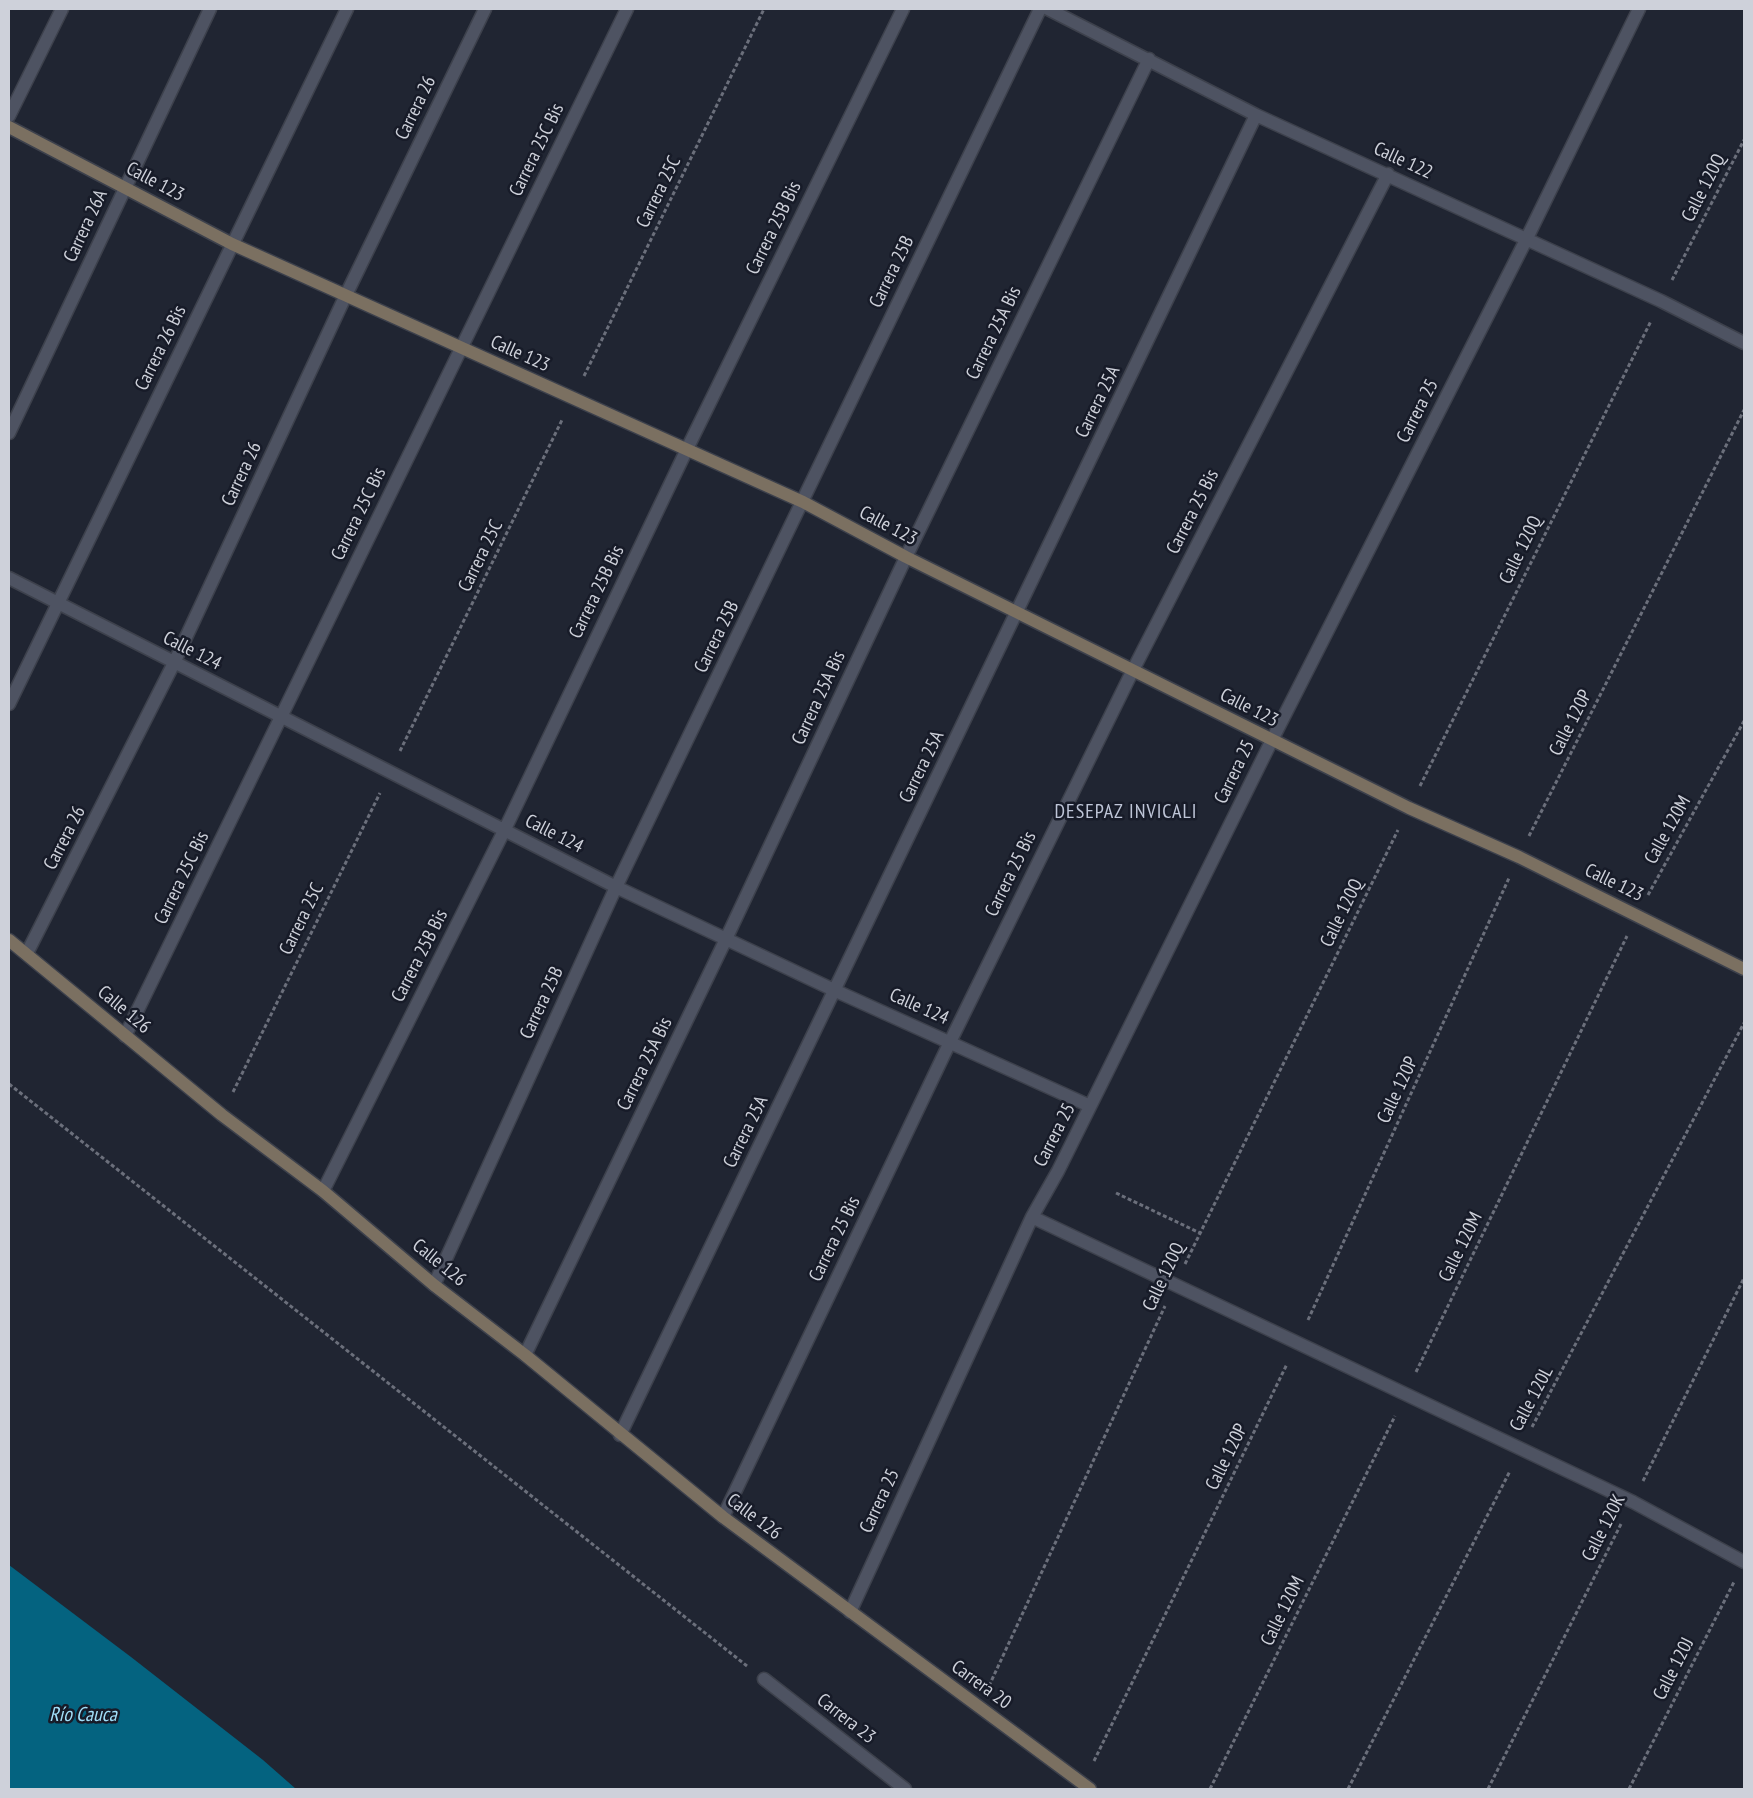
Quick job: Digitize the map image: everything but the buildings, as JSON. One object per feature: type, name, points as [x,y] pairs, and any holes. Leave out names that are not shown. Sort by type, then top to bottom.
[{"type":"street","points":[[9,116],[62,9]]},
{"type":"street","name":"Carrera 26A","points":[[9,433],[210,9]]},
{"type":"street","name":"Carrera 26 Bis","points":[[9,704],[347,9]]},
{"type":"street","name":"Carrera 26","points":[[27,953],[174,663],[345,296],[485,9]]},
{"type":"street","name":"Carrera 25C Bis","points":[[125,1036],[627,9]]},
{"type":"street","name":"Carrera 25B Bis","points":[[323,1191],[505,829],[687,449],[903,9]]},
{"type":"street","name":"Carrera 25B","points":[[434,1285],[616,886],[1040,9]]},
{"type":"street","name":"Calle 122","points":[[1048,9],[1256,115],[1661,301],[1744,343]]},
{"type":"street","name":"Carrera 25","points":[[850,1612],[1032,1217],[1090,1106],[1272,740],[1526,240],[1639,9]]},
{"type":"street","name":"Carrera 25A Bis","points":[[525,1355],[726,939],[906,557],[1149,59]]},
{"type":"street","name":"Carrera 25A","points":[[620,1434],[836,991],[1256,115]]},
{"type":"street","name":"Calle 123","points":[[9,127],[232,244],[803,502],[906,557],[1409,808],[1637,914],[1744,969]]},
{"type":"street","name":"Carrera 25 Bis","points":[[723,1517],[950,1042],[1133,670],[1388,174]]},
{"type":"street","name":"Calle 124","points":[[9,578],[616,886],[836,991],[1090,1106]]},
{"type":"street","name":"Calle 126","points":[[9,940],[222,1115],[323,1191],[434,1285],[525,1355],[723,1517],[850,1612]]},
{"type":"street","points":[[1032,1217],[1633,1502],[1744,1562]]},
{"type":"street","name":"Carrera 20","points":[[850,1612],[1086,1787]]},
{"type":"street","name":"Carrera 23","points":[[764,1679],[905,1789]]},
{"type":"path","name":"Carrera 25C","points":[[222,1115],[764,9]]},
{"type":"path","name":"Calle 120Q","points":[[979,1706],[1175,1284],[1661,301],[1744,140]]},
{"type":"path","name":"Calle 120P","points":[[1086,1787],[1297,1344],[1519,858],[1744,410]]},
{"type":"path","name":"Calle 120M","points":[[1210,1789],[1405,1395],[1637,914],[1744,721]]},
{"type":"path","name":"Calle 120L","points":[[1348,1789],[1521,1449],[1744,1022]]},
{"type":"path","points":[[9,1084],[764,1679]]},
{"type":"path","points":[[1116,1192],[1200,1234]]},
{"type":"path","name":"Calle 120K","points":[[1488,1789],[1744,1278]]},
{"type":"path","name":"Calle 120J","points":[[1629,1789],[1744,1562]]},
{"type":"water","name":"Río Cauca","points":[[9,1565],[263,1760],[296,1789],[9,1789]]},
{"type":"district","name":"DESEPAZ INVICALI","points":[[1126,812]]}]
